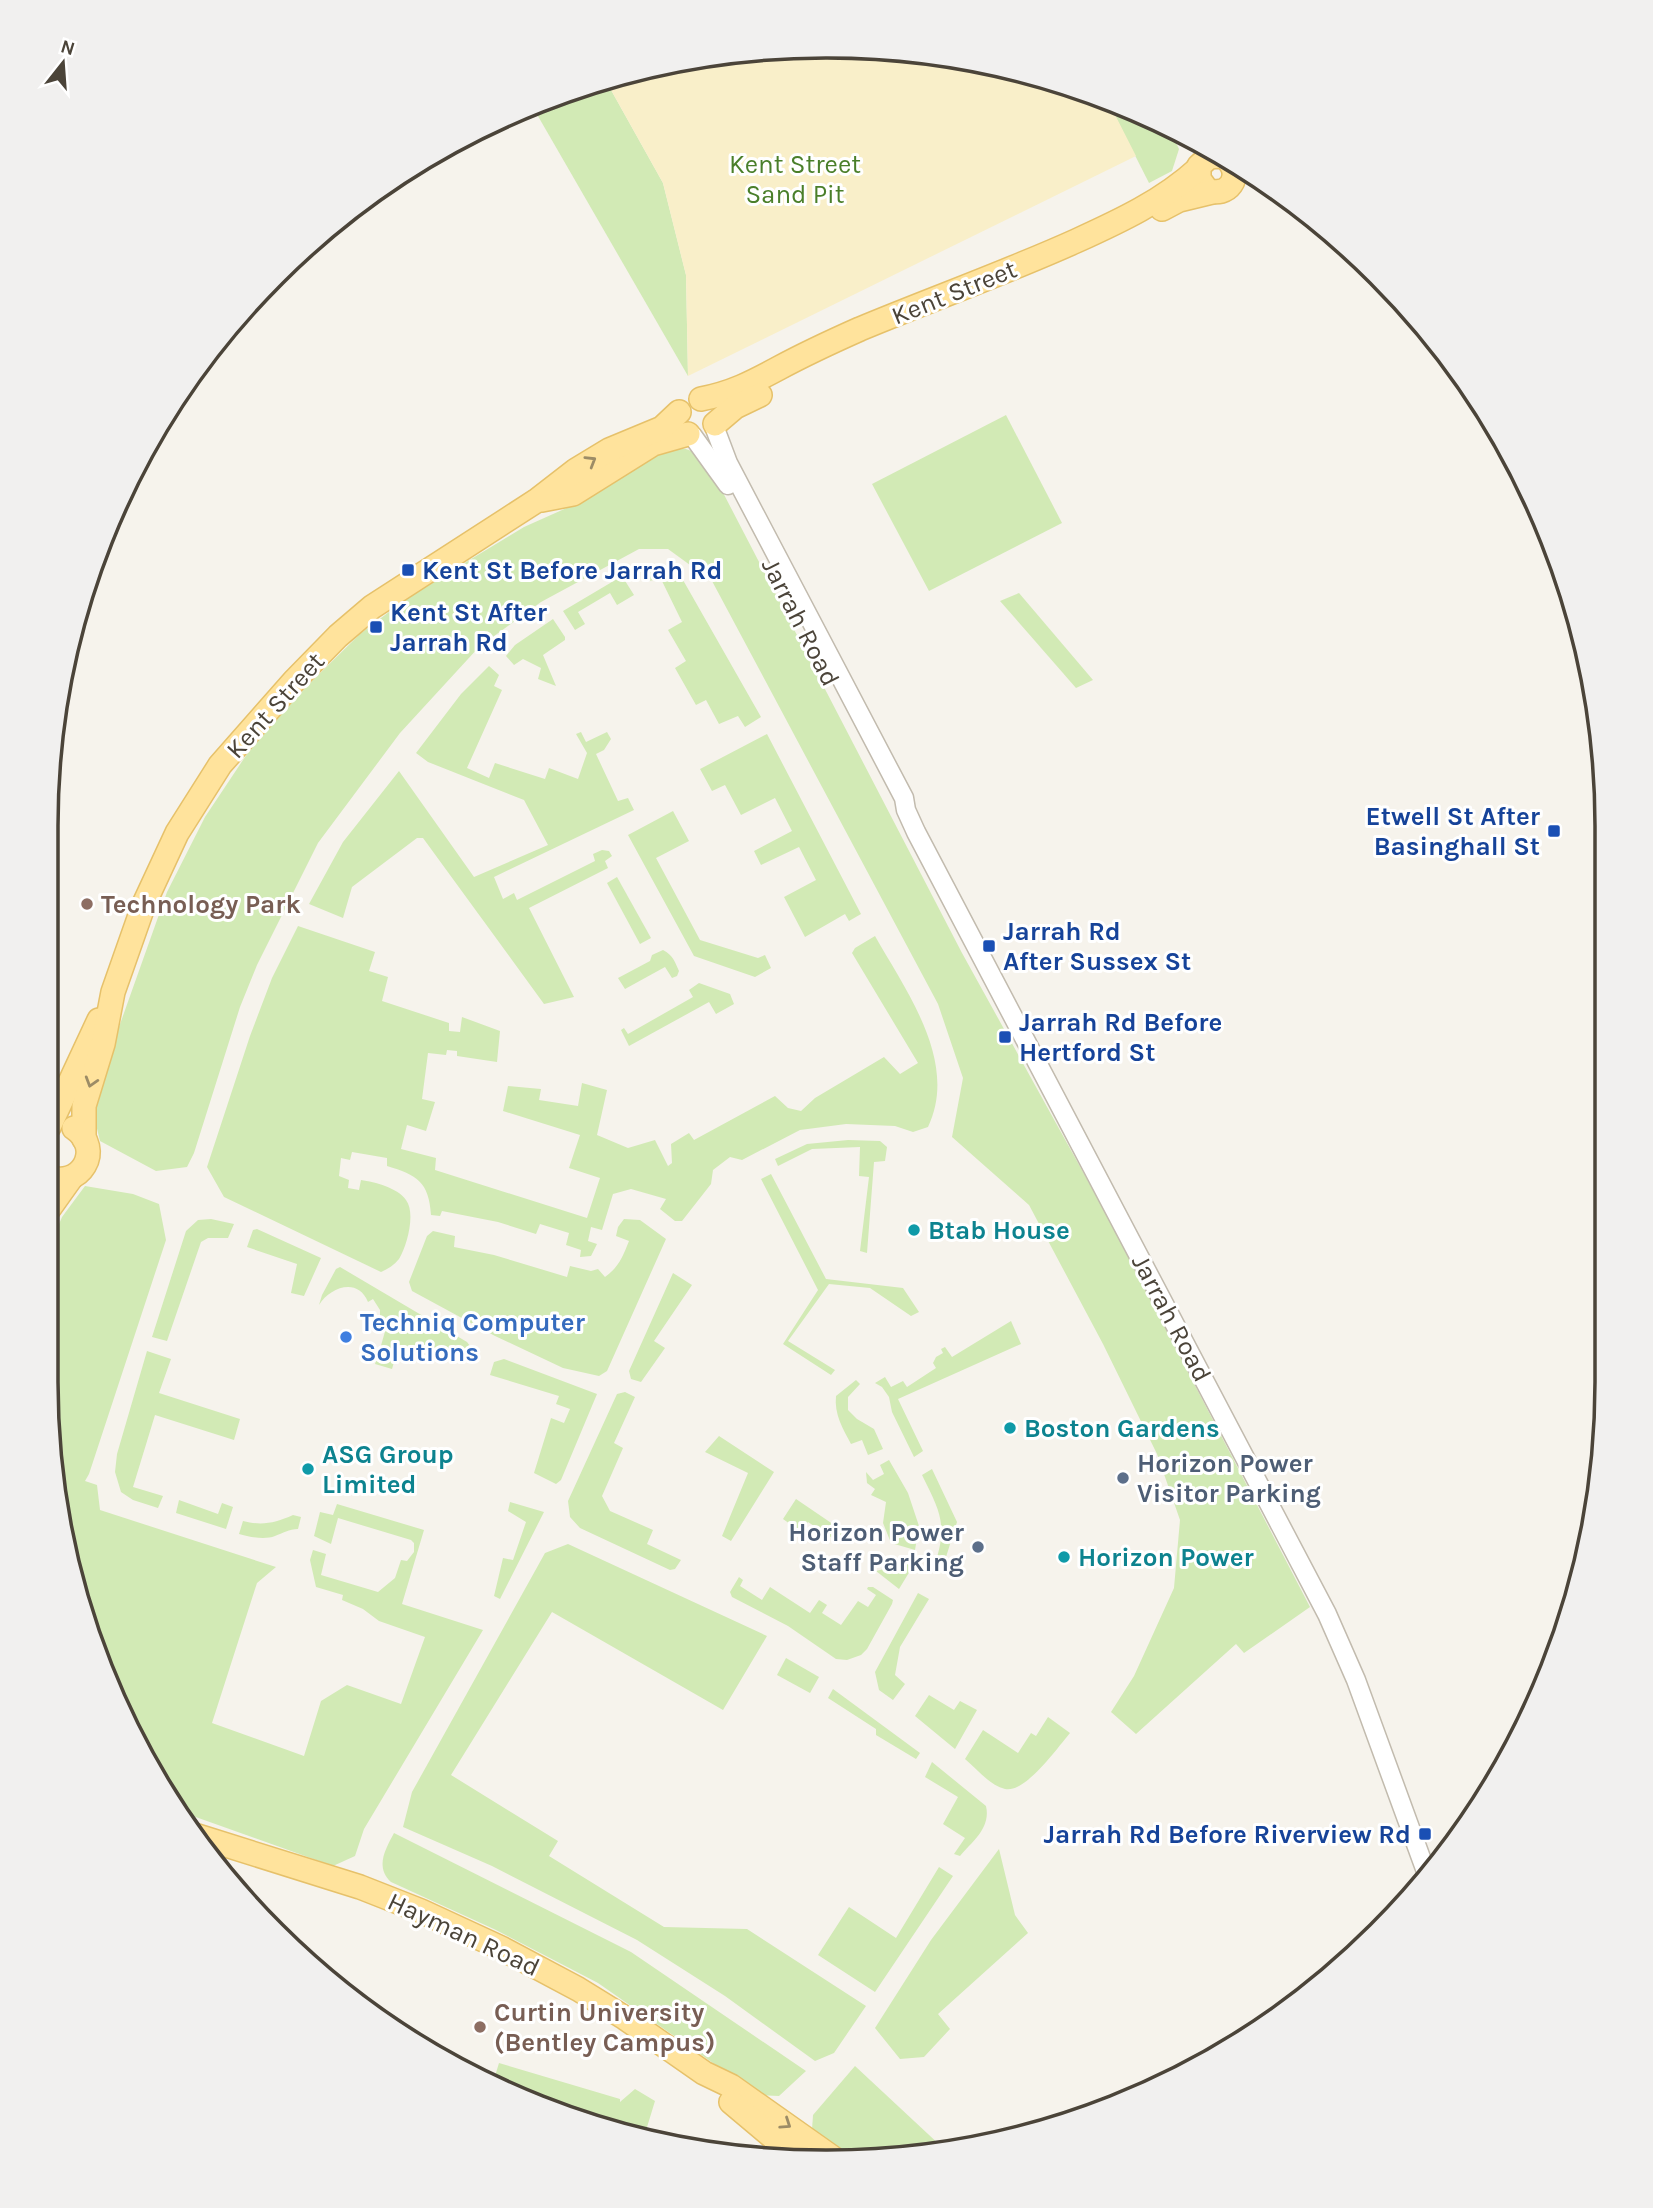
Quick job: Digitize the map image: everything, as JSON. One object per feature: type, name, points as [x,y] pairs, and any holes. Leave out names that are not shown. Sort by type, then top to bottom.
[{"type":"main road","name":"Kent Street","points":[[701,399],[725,395],[750,385],[821,347],[1105,228],[1177,188],[1207,159]]},
{"type":"main road","points":[[1199,168],[1198,177],[1201,184],[1212,192]]},
{"type":"main road","name":"Kent Street","points":[[715,425],[735,407],[829,360],[1021,276],[1179,200],[1226,190],[1233,175]]},
{"type":"main road","points":[[701,399],[714,408],[715,425],[703,436],[690,435],[680,424],[680,412],[690,400],[701,399]]},
{"type":"main road","name":"Kent Street","points":[[58,1106],[113,992],[144,904],[177,832],[220,765],[250,731],[320,654],[372,607],[536,501],[576,470],[609,450],[656,432],[680,412]]},
{"type":"main road","name":"Kent Street","points":[[536,501],[573,494],[653,444],[690,435]]},
{"type":"main road","name":"Kent Street","points":[[71,1178],[87,1161],[84,1106],[103,1044],[113,992]]},
{"type":"main road","points":[[58,1126],[69,1126],[84,1139]]},
{"type":"main road","points":[[58,1180],[71,1178]]},
{"type":"main road","points":[[58,1196],[71,1178]]},
{"type":"main road","name":"Hayman Road","points":[[210,1840],[360,1887],[458,1928],[578,1989],[715,2080],[731,2086],[822,2150]]},
{"type":"main road","name":"Hayman Road","points":[[715,2080],[723,2095],[787,2149]]},
{"type":"street","name":"Jarrah Road","points":[[715,425],[728,463],[904,797],[906,810],[1327,1614],[1356,1679],[1423,1864]]},
{"type":"street","name":"Jarrah Road","points":[[690,435],[714,464],[747,518],[895,802],[906,810]]},
{"type":"green space","points":[[611,89],[663,183],[686,275],[688,376],[537,114]]},
{"type":"green space","points":[[1114,113],[1175,142],[1179,149],[1172,171],[1149,183]]},
{"type":"green space","points":[[1006,415],[1062,523],[929,591],[872,484]]},
{"type":"green space","points":[[672,448],[686,449],[704,456],[962,953],[1104,1210],[1310,1607],[1244,1653],[1236,1644],[1136,1734],[1111,1712],[1134,1676],[1174,1588],[1180,1520],[1157,1454],[1103,1344],[1029,1205],[952,1137],[963,1078],[938,1004],[712,581],[668,549],[639,549],[541,602],[479,647],[400,733],[318,843],[257,965],[240,1007],[194,1153],[187,1167],[156,1171],[100,1141],[94,1116],[98,1099],[119,1027],[167,892],[205,817],[251,748],[307,686],[360,634],[410,596],[524,527],[580,502],[622,478],[654,454]]},
{"type":"green space","points":[[658,565],[679,573],[761,717],[745,727],[738,716],[719,724],[706,700],[696,705],[675,668],[686,661],[668,630],[682,622],[661,579],[648,581],[640,568]]},
{"type":"green space","points":[[622,576],[634,595],[617,605],[610,593],[578,612],[585,624],[575,630],[563,611]]},
{"type":"green space","points":[[1019,593],[1093,680],[1076,688],[1000,601]]},
{"type":"green space","points":[[553,619],[565,640],[543,655],[556,686],[538,679],[541,668],[523,659],[514,665],[506,656],[515,645]]},
{"type":"green space","points":[[489,666],[499,675],[494,686],[502,690],[467,768],[489,778],[495,763],[545,779],[549,768],[578,779],[587,753],[576,734],[581,732],[586,742],[607,732],[611,739],[604,750],[596,754],[618,801],[628,798],[634,810],[494,877],[503,899],[514,893],[517,900],[595,861],[593,854],[602,850],[609,851],[612,856],[605,861],[608,868],[529,908],[574,997],[544,1004],[423,838],[417,838],[352,887],[343,918],[309,904],[343,842],[399,771],[474,877],[548,845],[524,800],[428,762],[416,753],[461,694]]},
{"type":"green space","points":[[767,734],[861,914],[849,921],[845,914],[805,937],[784,897],[816,880],[799,847],[761,865],[754,851],[792,831],[775,798],[741,815],[725,785],[712,791],[700,769]]},
{"type":"green space","points":[[673,811],[689,841],[656,858],[700,940],[758,958],[765,955],[771,968],[755,977],[694,956],[628,835]]},
{"type":"green space","points":[[617,877],[651,938],[640,944],[607,883]]},
{"type":"green space","points":[[298,926],[375,952],[369,971],[388,977],[382,1001],[449,1023],[449,1031],[460,1032],[462,1017],[500,1031],[497,1062],[457,1056],[457,1051],[447,1050],[446,1055],[428,1053],[422,1099],[435,1102],[426,1131],[407,1125],[401,1149],[436,1158],[435,1170],[587,1218],[600,1178],[569,1168],[580,1135],[503,1111],[508,1086],[541,1089],[539,1100],[578,1106],[582,1083],[607,1090],[597,1135],[628,1148],[655,1140],[668,1166],[672,1163],[671,1144],[689,1133],[694,1140],[775,1096],[788,1108],[801,1111],[815,1098],[884,1057],[900,1074],[918,1063],[852,953],[855,948],[875,936],[914,1003],[925,1028],[937,1077],[936,1102],[928,1127],[913,1132],[895,1126],[846,1124],[800,1130],[742,1160],[730,1157],[713,1170],[711,1184],[682,1221],[675,1221],[660,1209],[666,1199],[631,1189],[613,1194],[602,1230],[591,1227],[588,1241],[597,1244],[591,1256],[580,1257],[581,1250],[566,1245],[569,1233],[540,1224],[536,1234],[498,1222],[442,1211],[440,1216],[431,1215],[424,1187],[414,1177],[387,1166],[387,1158],[352,1152],[350,1160],[341,1158],[339,1176],[349,1180],[348,1188],[359,1190],[361,1180],[379,1184],[398,1192],[409,1206],[409,1230],[402,1253],[395,1263],[381,1272],[224,1197],[207,1167],[250,1036],[272,978]]},
{"type":"green space","points":[[663,950],[675,962],[679,971],[677,976],[672,978],[665,967],[625,989],[618,978],[650,961],[652,955]]},
{"type":"green space","points":[[699,983],[730,994],[734,1004],[716,1014],[709,1002],[629,1046],[621,1030],[624,1028],[628,1034],[693,997],[689,990]]},
{"type":"green space","points":[[848,1140],[880,1141],[887,1147],[885,1161],[874,1162],[867,1253],[860,1251],[869,1177],[859,1176],[860,1147],[812,1149],[778,1166],[775,1159],[807,1144]]},
{"type":"green space","points":[[771,1174],[826,1279],[903,1288],[919,1312],[911,1316],[870,1288],[829,1284],[788,1341],[835,1370],[831,1375],[783,1344],[818,1290],[761,1179]]},
{"type":"green space","points":[[85,1186],[133,1194],[159,1204],[166,1240],[85,1481],[97,1485],[100,1510],[276,1567],[257,1583],[212,1723],[304,1756],[321,1701],[347,1685],[401,1704],[425,1637],[379,1621],[363,1609],[342,1600],[343,1595],[316,1587],[310,1560],[313,1550],[326,1554],[321,1575],[378,1592],[395,1578],[401,1560],[407,1561],[414,1552],[414,1543],[338,1518],[331,1544],[314,1536],[320,1512],[333,1515],[337,1504],[424,1530],[402,1604],[483,1630],[364,1829],[355,1856],[333,1866],[192,1816],[137,1722],[116,1676],[84,1580],[64,1482],[58,1382],[58,1226]]},
{"type":"green space","points":[[211,1219],[234,1224],[228,1238],[208,1238],[201,1242],[167,1341],[152,1337],[186,1231],[198,1220]]},
{"type":"green space","points":[[624,1219],[640,1220],[666,1239],[607,1371],[599,1376],[563,1368],[495,1336],[412,1291],[409,1282],[427,1236],[433,1231],[455,1236],[454,1247],[494,1255],[567,1277],[570,1266],[591,1271],[598,1269],[605,1277],[617,1265],[629,1241],[616,1236]]},
{"type":"green space","points":[[257,1229],[321,1258],[304,1296],[291,1293],[297,1264],[247,1247],[253,1230]]},
{"type":"green space","points":[[340,1267],[467,1342],[470,1346],[467,1359],[432,1347],[429,1354],[399,1345],[392,1369],[375,1364],[376,1361],[381,1363],[385,1351],[380,1349],[388,1321],[380,1319],[380,1310],[373,1299],[368,1302],[358,1289],[344,1287],[330,1293],[319,1305],[336,1269]]},
{"type":"green space","points":[[673,1273],[692,1285],[654,1341],[665,1348],[641,1382],[631,1379],[629,1371]]},
{"type":"green space","points":[[1011,1321],[1021,1344],[898,1399],[923,1451],[914,1457],[892,1412],[889,1397],[882,1387],[875,1383],[885,1377],[891,1387],[903,1381],[907,1387],[936,1368],[933,1363],[936,1357],[943,1353],[941,1349],[945,1347],[952,1357]]},
{"type":"green space","points":[[147,1351],[171,1359],[159,1393],[240,1419],[234,1440],[155,1415],[133,1487],[163,1496],[158,1508],[133,1500],[121,1492],[115,1472],[117,1454]]},
{"type":"green space","points":[[504,1359],[597,1394],[561,1480],[556,1484],[534,1473],[551,1418],[564,1423],[570,1409],[556,1404],[559,1396],[490,1375],[494,1362]]},
{"type":"green space","points":[[856,1380],[860,1384],[848,1397],[848,1410],[874,1429],[883,1449],[868,1455],[862,1440],[851,1444],[836,1409],[836,1396]]},
{"type":"green space","points":[[625,1392],[635,1397],[614,1443],[623,1448],[602,1496],[610,1511],[653,1530],[647,1544],[681,1560],[675,1569],[670,1570],[580,1528],[570,1517],[568,1501],[617,1394]]},
{"type":"green space","points":[[719,1436],[774,1472],[731,1541],[722,1536],[748,1473],[705,1452]]},
{"type":"green space","points":[[889,1460],[908,1493],[919,1526],[915,1550],[891,1543],[883,1523],[886,1502],[871,1495],[875,1489],[867,1483],[866,1472],[873,1480],[884,1474],[880,1465]]},
{"type":"green space","points":[[932,1469],[957,1522],[941,1573],[932,1573],[940,1544],[941,1522],[922,1475]]},
{"type":"green space","points":[[796,1499],[843,1531],[837,1541],[808,1522],[800,1531],[783,1519]]},
{"type":"green space","points":[[179,1500],[218,1514],[222,1503],[233,1507],[226,1529],[176,1513]]},
{"type":"green space","points":[[510,1502],[544,1512],[500,1599],[494,1596],[503,1558],[513,1560],[526,1522],[508,1511]]},
{"type":"green space","points":[[293,1515],[301,1517],[298,1529],[267,1538],[239,1534],[243,1521],[268,1523]]},
{"type":"green space","points":[[568,1544],[767,1636],[723,1710],[552,1612],[451,1775],[558,1841],[549,1856],[664,1927],[747,1929],[866,2006],[834,2053],[815,2061],[725,1996],[637,1940],[492,1866],[403,1827],[412,1792],[545,1553]]},
{"type":"green space","points":[[879,1556],[888,1562],[892,1560],[913,1566],[899,1589],[876,1571],[884,1569],[882,1561],[874,1562]]},
{"type":"green space","points":[[739,1577],[743,1580],[740,1586],[762,1600],[770,1587],[810,1613],[819,1600],[827,1605],[822,1613],[841,1625],[858,1601],[868,1607],[876,1595],[867,1589],[868,1587],[873,1587],[893,1600],[867,1649],[861,1655],[847,1660],[836,1659],[788,1626],[732,1597],[730,1592]]},
{"type":"green space","points":[[918,1593],[929,1599],[900,1647],[895,1675],[905,1684],[893,1700],[879,1690],[875,1672]]},
{"type":"green space","points":[[786,1658],[819,1677],[810,1693],[777,1675]]},
{"type":"green space","points":[[833,1689],[920,1753],[916,1759],[876,1735],[876,1729],[828,1698]]},
{"type":"green space","points":[[929,1695],[954,1710],[960,1701],[977,1710],[955,1749],[915,1716]]},
{"type":"green space","points":[[1048,1717],[1070,1733],[1031,1777],[1013,1789],[999,1787],[965,1759],[983,1730],[1018,1753],[1031,1733],[1036,1736]]},
{"type":"green space","points":[[932,1762],[986,1806],[983,1828],[960,1856],[954,1854],[965,1838],[943,1824],[958,1797],[925,1777]]},
{"type":"green space","points":[[394,1833],[631,1952],[806,2071],[779,2096],[759,2095],[598,1983],[496,1930],[391,1882],[383,1870],[383,1858]]},
{"type":"green space","points":[[999,1849],[1015,1915],[1028,1933],[938,2014],[950,2029],[924,2057],[900,2059],[875,2028],[931,1940]]},
{"type":"green space","points":[[939,1867],[953,1876],[875,1992],[818,1955],[849,1907],[896,1938]]},
{"type":"green space","points":[[499,2063],[620,2099],[620,2102],[635,2089],[655,2101],[647,2128],[579,2109],[495,2075]]},
{"type":"green space","points":[[855,2066],[937,2142],[877,2149],[837,2150],[812,2130],[813,2115]]},
{"type":"sand","name":"Kent Street Sand Pit","points":[[776,59],[877,59],[927,64],[1025,84],[1114,114],[1136,156],[688,376],[686,275],[663,183],[611,89],[726,64]]},
{"type":"place","name":"Kent St Before Jarrah Rd","points":[[408,570]]},
{"type":"place","name":"Kent St After Jarrah Rd","points":[[376,627]]},
{"type":"place","name":"Etwell St After Basinghall St","points":[[1554,831]]},
{"type":"place","name":"Technology Park","points":[[87,904]]},
{"type":"place","name":"Jarrah Rd After Sussex St","points":[[989,946]]},
{"type":"place","name":"Jarrah Rd Before Hertford St","points":[[1005,1037]]},
{"type":"place","name":"Btab House","points":[[914,1230]]},
{"type":"place","name":"Techniq Computer Solutions","points":[[346,1337]]},
{"type":"place","name":"Boston Gardens","points":[[1010,1428]]},
{"type":"place","name":"ASG Group Limited","points":[[308,1469]]},
{"type":"place","name":"Horizon Power Visitor Parking","points":[[1123,1478]]},
{"type":"place","name":"Horizon Power Staff Parking","points":[[978,1547]]},
{"type":"place","name":"Horizon Power","points":[[1064,1557]]},
{"type":"place","name":"Jarrah Rd Before Riverview Rd","points":[[1425,1834]]},
{"type":"place","name":"Curtin University (Bentley Campus)","points":[[480,2027]]}]
